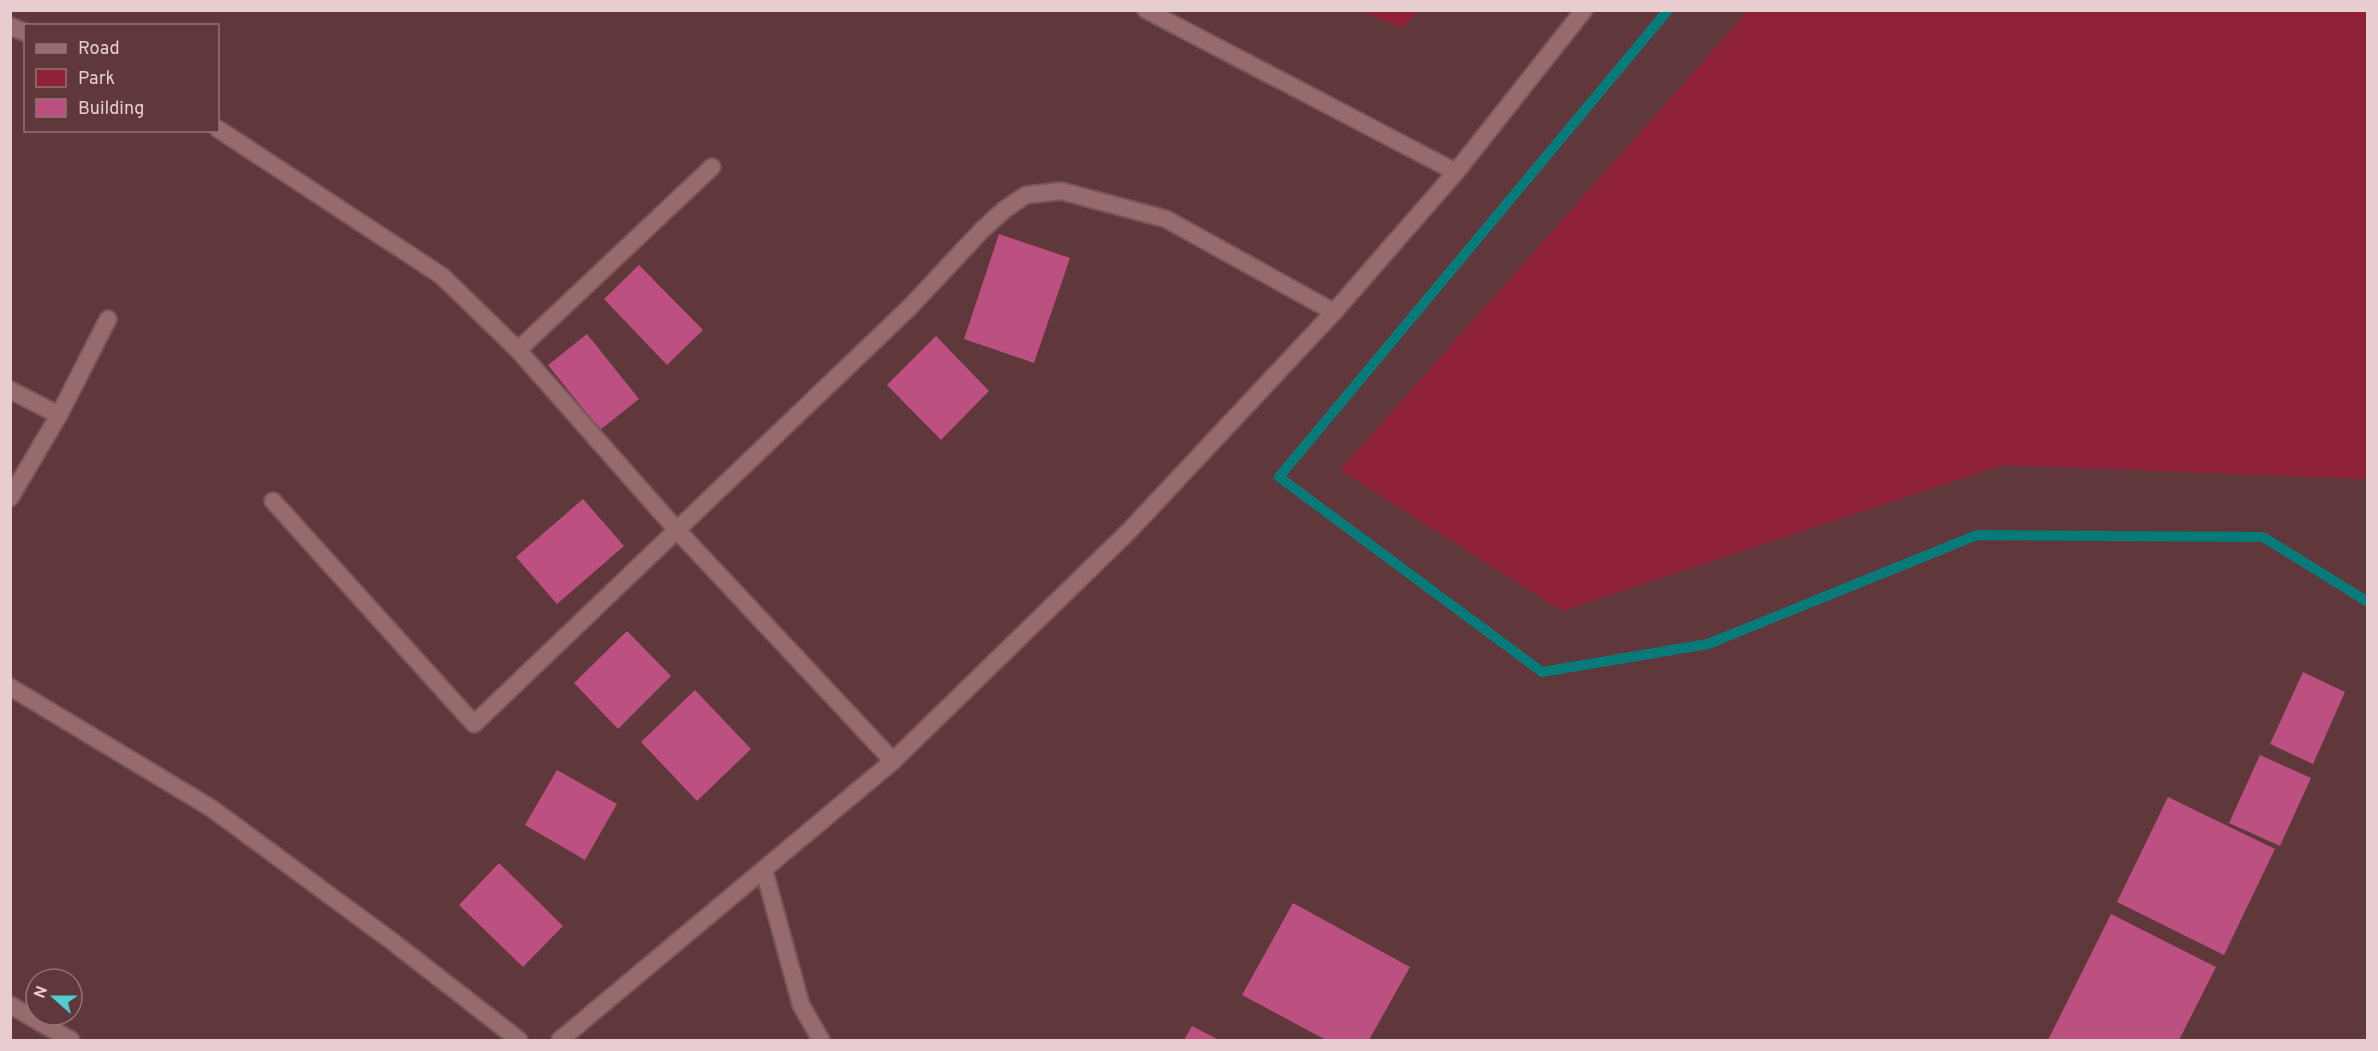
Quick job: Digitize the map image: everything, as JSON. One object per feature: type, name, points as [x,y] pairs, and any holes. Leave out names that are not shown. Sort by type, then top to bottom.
[{"type":"street","points":[[1146,10],[1456,172]]},
{"type":"street","points":[[560,1041],[893,761],[1130,531],[1334,312],[1456,172],[1584,10]]},
{"type":"street","points":[[10,26],[24,32]]},
{"type":"street","points":[[219,130],[442,276],[518,350],[676,529],[893,761]]},
{"type":"street","points":[[518,350],[712,167]]},
{"type":"street","points":[[273,501],[474,724],[910,307],[981,231],[1004,210],[1026,195],[1061,191],[1166,219],[1334,312]]},
{"type":"street","points":[[10,498],[58,415],[108,319]]},
{"type":"street","points":[[10,390],[58,415]]},
{"type":"street","points":[[10,687],[211,808],[393,942],[519,1041]]},
{"type":"street","points":[[764,870],[801,1005],[821,1041]]},
{"type":"street","points":[[10,1005],[71,1041]]},
{"type":"green space","points":[[1361,11],[1418,11],[1402,28]]},
{"type":"green space","points":[[1748,11],[2367,11],[2367,479],[2003,465],[1562,611],[1340,470]]},
{"type":"building","points":[[999,234],[1070,258],[1034,363],[964,339]]},
{"type":"building","points":[[639,265],[703,330],[667,365],[604,299]]},
{"type":"building","points":[[587,334],[639,399],[600,430],[548,365]]},
{"type":"building","points":[[936,336],[989,391],[941,440],[887,385]]},
{"type":"building","points":[[583,499],[624,546],[557,604],[516,557]]},
{"type":"building","points":[[627,631],[671,676],[618,729],[574,683]]},
{"type":"building","points":[[2303,672],[2345,692],[2313,764],[2270,744]]},
{"type":"building","points":[[695,690],[751,749],[697,801],[641,742]]},
{"type":"building","points":[[2260,755],[2311,778],[2280,846],[2229,823]]},
{"type":"building","points":[[557,770],[617,804],[585,860],[525,825]]},
{"type":"building","points":[[2168,797],[2275,849],[2224,955],[2117,902]]},
{"type":"building","points":[[499,863],[563,926],[523,967],[459,905]]},
{"type":"building","points":[[1293,903],[1410,967],[1369,1040],[1326,1040],[1242,995]]},
{"type":"building","points":[[2111,914],[2216,967],[2179,1040],[2048,1040]]},
{"type":"building","points":[[1192,1026],[1219,1040],[1184,1040]]},
{"type":"waterway","points":[[1668,10],[1279,477],[1542,672],[1708,644],[1977,535],[2263,537],[2368,602]]}]
